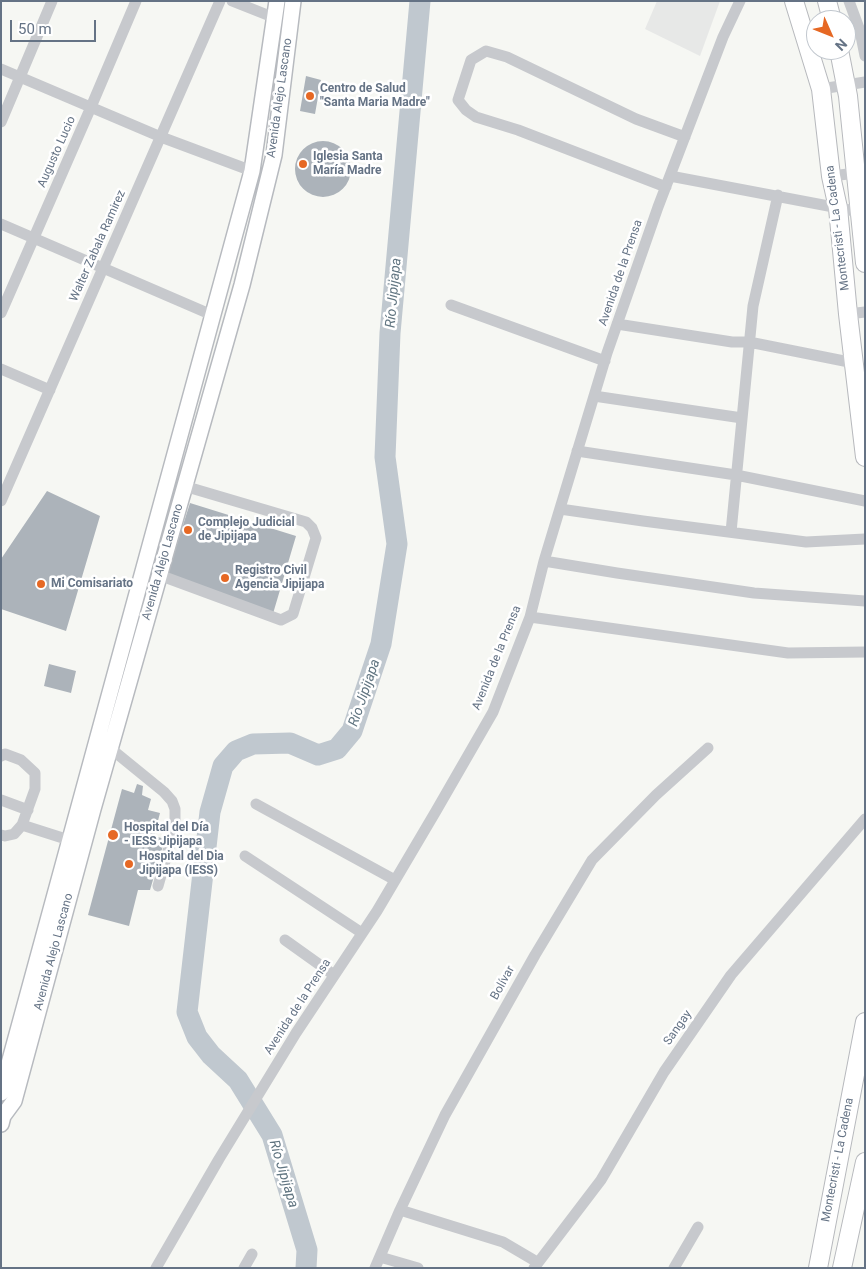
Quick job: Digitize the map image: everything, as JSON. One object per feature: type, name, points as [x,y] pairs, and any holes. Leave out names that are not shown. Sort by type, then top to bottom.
[{"type":"highway","name":"Montecristi - La Cadena","points":[[794,1],[821,89],[841,241],[856,313],[854,363],[865,457]]},
{"type":"highway","name":"Montecristi - La Cadena","points":[[841,60],[860,173],[860,212],[865,263]]},
{"type":"highway","name":"Montecristi - La Cadena","points":[[818,1268],[865,1022]]},
{"type":"highway","name":"Montecristi - La Cadena","points":[[842,1268],[865,1162]]},
{"type":"main road","name":"Avenida Alejo Lascano","points":[[1,1093],[252,171],[277,1]]},
{"type":"main road","name":"Avenida Alejo Lascano","points":[[2,1116],[14,1101],[110,748],[242,285],[274,155],[293,1]]},
{"type":"street","points":[[1,122],[52,1]]},
{"type":"street","name":"Augusto Lucio","points":[[1,313],[136,1]]},
{"type":"street","name":"Walter Zabala Ramirez","points":[[1,501],[220,1]]},
{"type":"street","points":[[232,1],[275,18]]},
{"type":"street","name":"Avenida de la Prensa","points":[[156,1268],[256,1098],[395,880],[492,712],[530,617],[544,561],[617,324],[722,38],[740,1]]},
{"type":"street","points":[[849,1],[860,32],[865,56]]},
{"type":"street","points":[[666,188],[518,130],[476,117],[466,110],[458,100],[471,60],[486,51],[506,57],[636,119],[685,137]]},
{"type":"street","points":[[1,69],[161,137],[252,171]]},
{"type":"street","points":[[821,89],[865,82]]},
{"type":"street","points":[[831,176],[860,173]]},
{"type":"street","points":[[670,176],[860,212]]},
{"type":"street","points":[[731,532],[753,306],[778,195]]},
{"type":"street","points":[[1,224],[212,315]]},
{"type":"street","points":[[841,241],[863,237]]},
{"type":"street","points":[[451,305],[605,361]]},
{"type":"street","points":[[617,324],[732,342],[749,342],[854,363]]},
{"type":"street","points":[[1,369],[50,390]]},
{"type":"street","points":[[594,396],[742,418]]},
{"type":"street","points":[[577,452],[736,475],[865,501]]},
{"type":"street","points":[[159,575],[281,620],[293,614],[316,538],[312,528],[306,522],[184,486]]},
{"type":"street","points":[[560,509],[806,542],[865,540]]},
{"type":"street","points":[[544,561],[754,593],[865,602]]},
{"type":"street","points":[[530,617],[788,653],[865,652]]},
{"type":"street","points":[[110,748],[149,779],[172,801],[175,809],[175,826],[158,886]]},
{"type":"street","name":"Bolívar","points":[[378,1262],[400,1210],[445,1115],[535,955],[592,860],[656,795],[708,748]]},
{"type":"street","points":[[1,756],[5,754],[21,760],[34,774],[35,788],[22,825],[14,834],[1,835]]},
{"type":"street","points":[[1,800],[28,810]]},
{"type":"street","points":[[256,804],[395,880]]},
{"type":"street","name":"Sangay","points":[[536,1265],[601,1180],[664,1072],[731,975],[865,819]]},
{"type":"street","points":[[22,825],[70,840]]},
{"type":"street","points":[[245,856],[362,932]]},
{"type":"street","points":[[285,940],[334,975]]},
{"type":"street","points":[[400,1210],[503,1242],[536,1265]]},
{"type":"street","points":[[674,1268],[698,1227]]},
{"type":"street","points":[[244,1268],[252,1254]]},
{"type":"street","points":[[378,1262],[418,1268]]},
{"type":"shaded area","points":[[657,1],[720,1],[700,56],[645,29]]},
{"type":"building","name":"Centro de Salud \"Santa Maria Madre\"","points":[[306,76],[321,80],[315,114],[300,111]]},
{"type":"building","points":[[323,141],[334,143],[343,149],[349,158],[351,169],[349,180],[343,189],[334,195],[323,197],[312,195],[303,189],[297,180],[295,169],[297,158],[303,149],[312,143]]},
{"type":"building","name":"Mi Comisariato","points":[[47,491],[100,516],[66,631],[1,609],[1,559]]},
{"type":"building","points":[[190,503],[296,536],[272,617],[165,582]]},
{"type":"building","points":[[49,664],[76,671],[71,693],[44,686]]},
{"type":"building","name":"Hospital del Dia Jipijapa (IESS)","points":[[137,784],[143,786],[142,795],[151,799],[148,810],[160,813],[154,836],[165,839],[150,890],[138,890],[129,926],[88,915],[122,789],[134,793]]},
{"type":"waterway","name":"Río Jipijapa","points":[[306,1268],[307,1250],[272,1135],[238,1080],[211,1055],[197,1037],[187,1012],[210,812],[223,766],[236,751],[253,744],[290,743],[318,755],[337,749],[352,731],[381,644],[397,544],[385,457],[390,333],[420,1]]},
{"type":"place","name":"Centro de Salud \"Santa Maria Madre\"","points":[[310,96]]},
{"type":"place","name":"Iglesia Santa María Madre","points":[[303,164]]},
{"type":"place","name":"Complejo Judicial de Jipijapa","points":[[188,530]]},
{"type":"place","name":"Registro Civil Agencia Jipijapa","points":[[225,578]]},
{"type":"place","name":"Mi Comisariato","points":[[41,584]]},
{"type":"place","name":"Hospital del Día - IESS Jipijapa","points":[[113,835]]},
{"type":"place","name":"Hospital del Dia Jipijapa (IESS)","points":[[129,864]]}]
